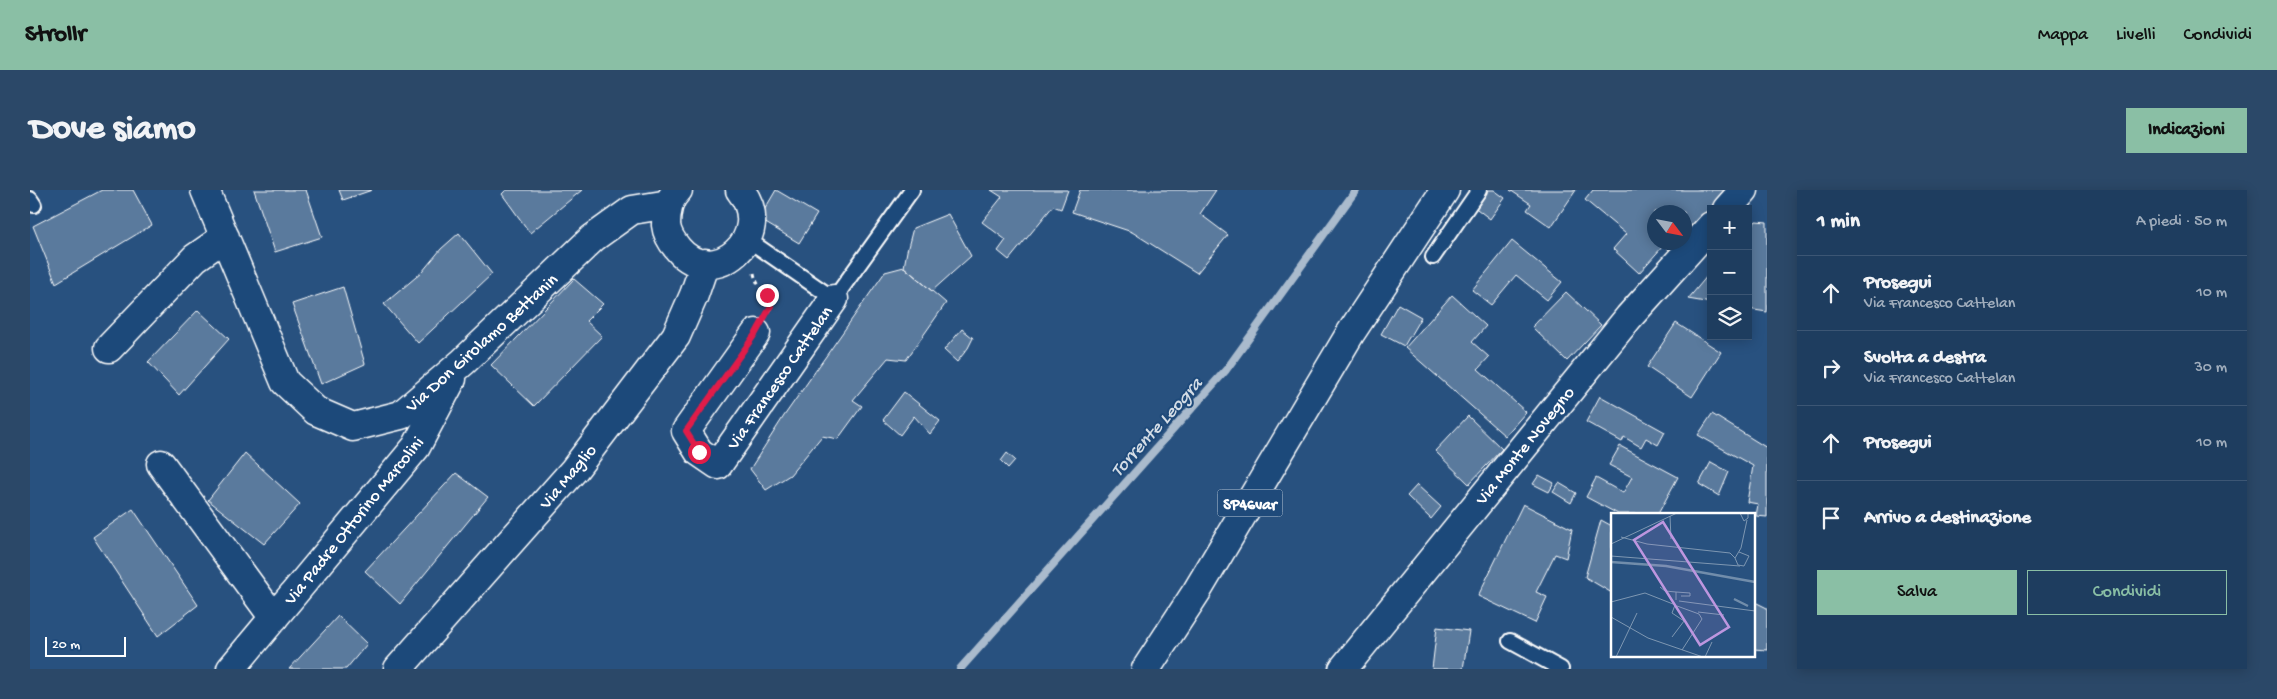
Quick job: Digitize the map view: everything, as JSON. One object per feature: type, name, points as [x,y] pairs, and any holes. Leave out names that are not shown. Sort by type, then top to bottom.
[{"type":"street","name":"Via Don Girolamo Bettanin","points":[[205,190],[286,382],[316,411],[353,427],[400,415],[463,362],[593,238],[632,210],[673,197]]},
{"type":"street","name":"SP46var","points":[[1146,669],[1197,592],[1350,334],[1445,190]]},
{"type":"street","points":[[1730,205],[1744,190]]},
{"type":"street","points":[[673,197],[666,217],[667,230],[672,242],[680,252],[692,260],[704,263],[718,262],[730,258],[740,250],[756,245],[752,225],[752,211],[746,192]]},
{"type":"street","name":"Via Monte Novegno","points":[[1343,669],[1629,317],[1707,230]]},
{"type":"street","points":[[109,348],[195,258],[225,237]]},
{"type":"street","name":"Via Maglio","points":[[398,669],[574,470],[676,336],[694,295],[704,263]]},
{"type":"street","name":"Via Francesco Cattelan","points":[[756,333],[686,431],[699,452],[718,465],[834,299]]},
{"type":"street","name":"Via Padre Ottorino Marcolini","points":[[231,669],[416,447],[442,395],[463,362]]},
{"type":"street","points":[[161,464],[274,618]]},
{"type":"lane","name":"Via Francesco Cattelan","points":[[756,245],[834,299],[912,190]]},
{"type":"lane","points":[[1433,258],[1479,190]]},
{"type":"lane","points":[[1510,641],[1561,669]]},
{"type":"path","points":[[756,245],[753,268],[756,281],[767,295],[771,306],[756,333]]},
{"type":"building","points":[[102,190],[133,190],[152,225],[56,283],[33,226]]},
{"type":"building","points":[[254,190],[306,190],[322,237],[275,252]]},
{"type":"building","points":[[339,190],[372,190],[343,200]]},
{"type":"building","points":[[506,190],[582,190],[530,233],[502,194]]},
{"type":"building","points":[[776,190],[817,214],[799,243],[759,219]]},
{"type":"building","points":[[991,190],[1068,190],[1061,209],[1053,206],[1009,260],[998,251],[1006,240],[982,222],[1002,197]]},
{"type":"building","points":[[1080,190],[1216,190],[1200,214],[1228,235],[1197,273],[1132,232],[1072,212]]},
{"type":"building","points":[[1486,190],[1494,190],[1505,198],[1490,219],[1473,206]]},
{"type":"building","points":[[1510,190],[1576,190],[1551,227],[1527,210],[1531,204]]},
{"type":"building","points":[[1593,190],[1730,190],[1715,205],[1707,205],[1707,214],[1692,231],[1692,205],[1647,205],[1647,250],[1660,250],[1639,273],[1613,249],[1626,234],[1585,200]]},
{"type":"building","points":[[948,214],[971,256],[932,291],[904,267],[907,251],[913,228]]},
{"type":"building","points":[[1756,221],[1767,222],[1767,312],[1752,310],[1752,226]]},
{"type":"building","points":[[459,233],[492,274],[418,343],[384,304],[422,272],[441,249]]},
{"type":"building","points":[[1512,241],[1562,282],[1547,300],[1516,275],[1491,305],[1472,290]]},
{"type":"building","points":[[904,267],[946,303],[906,360],[888,358],[853,400],[862,406],[838,439],[822,436],[790,475],[766,490],[750,469],[784,416],[885,272]]},
{"type":"building","points":[[1707,276],[1707,302],[1688,299]]},
{"type":"building","points":[[574,279],[603,304],[586,321],[602,336],[534,406],[491,365]]},
{"type":"building","points":[[343,287],[365,364],[321,384],[292,304]]},
{"type":"building","points":[[1566,292],[1601,325],[1567,361],[1532,327]]},
{"type":"building","points":[[1452,295],[1486,326],[1472,342],[1489,357],[1478,369],[1526,412],[1505,436],[1405,348]]},
{"type":"building","points":[[1398,304],[1421,317],[1404,346],[1381,334]]},
{"type":"building","points":[[198,310],[229,339],[179,395],[148,362]]},
{"type":"building","points":[[1676,323],[1721,352],[1692,397],[1647,367]]},
{"type":"building","points":[[962,329],[973,338],[957,362],[944,350]]},
{"type":"building","points":[[904,392],[940,421],[930,434],[914,416],[900,435],[883,420]]},
{"type":"building","points":[[1600,396],[1665,432],[1658,445],[1646,438],[1641,447],[1624,437],[1622,442],[1586,422]]},
{"type":"building","points":[[1712,414],[1767,448],[1767,517],[1756,516],[1758,504],[1747,502],[1753,466],[1698,435]]},
{"type":"building","points":[[1468,416],[1502,449],[1469,484],[1435,451]]},
{"type":"building","points":[[1620,446],[1678,477],[1659,513],[1616,513],[1586,497],[1596,478],[1623,493],[1632,477],[1609,465]]},
{"type":"building","points":[[245,453],[300,504],[264,544],[208,500]]},
{"type":"building","points":[[1007,453],[1015,460],[1008,468],[1001,461]]},
{"type":"building","points":[[1711,462],[1729,472],[1719,496],[1699,484]]},
{"type":"building","points":[[456,473],[488,497],[400,604],[365,571]]},
{"type":"building","points":[[1539,475],[1554,483],[1549,492],[1533,484]]},
{"type":"building","points":[[1559,483],[1576,493],[1571,503],[1553,492]]},
{"type":"building","points":[[1417,485],[1441,507],[1431,519],[1407,496]]},
{"type":"building","points":[[1523,504],[1572,529],[1566,558],[1555,554],[1536,592],[1547,597],[1535,623],[1478,596]]},
{"type":"building","points":[[133,509],[198,605],[158,636],[93,537]]},
{"type":"building","points":[[1601,520],[1611,525],[1611,592],[1585,577]]},
{"type":"building","points":[[1754,602],[1767,608],[1767,650],[1754,649]]},
{"type":"building","points":[[338,616],[367,644],[346,669],[289,669]]},
{"type":"building","points":[[1437,627],[1469,631],[1463,669],[1432,669]]},
{"type":"waterway","name":"Torrente Leogra","points":[[960,669],[1226,370],[1356,190]]},
{"type":"route","points":[[699,452],[686,431],[756,333],[771,306],[767,295]]}]
